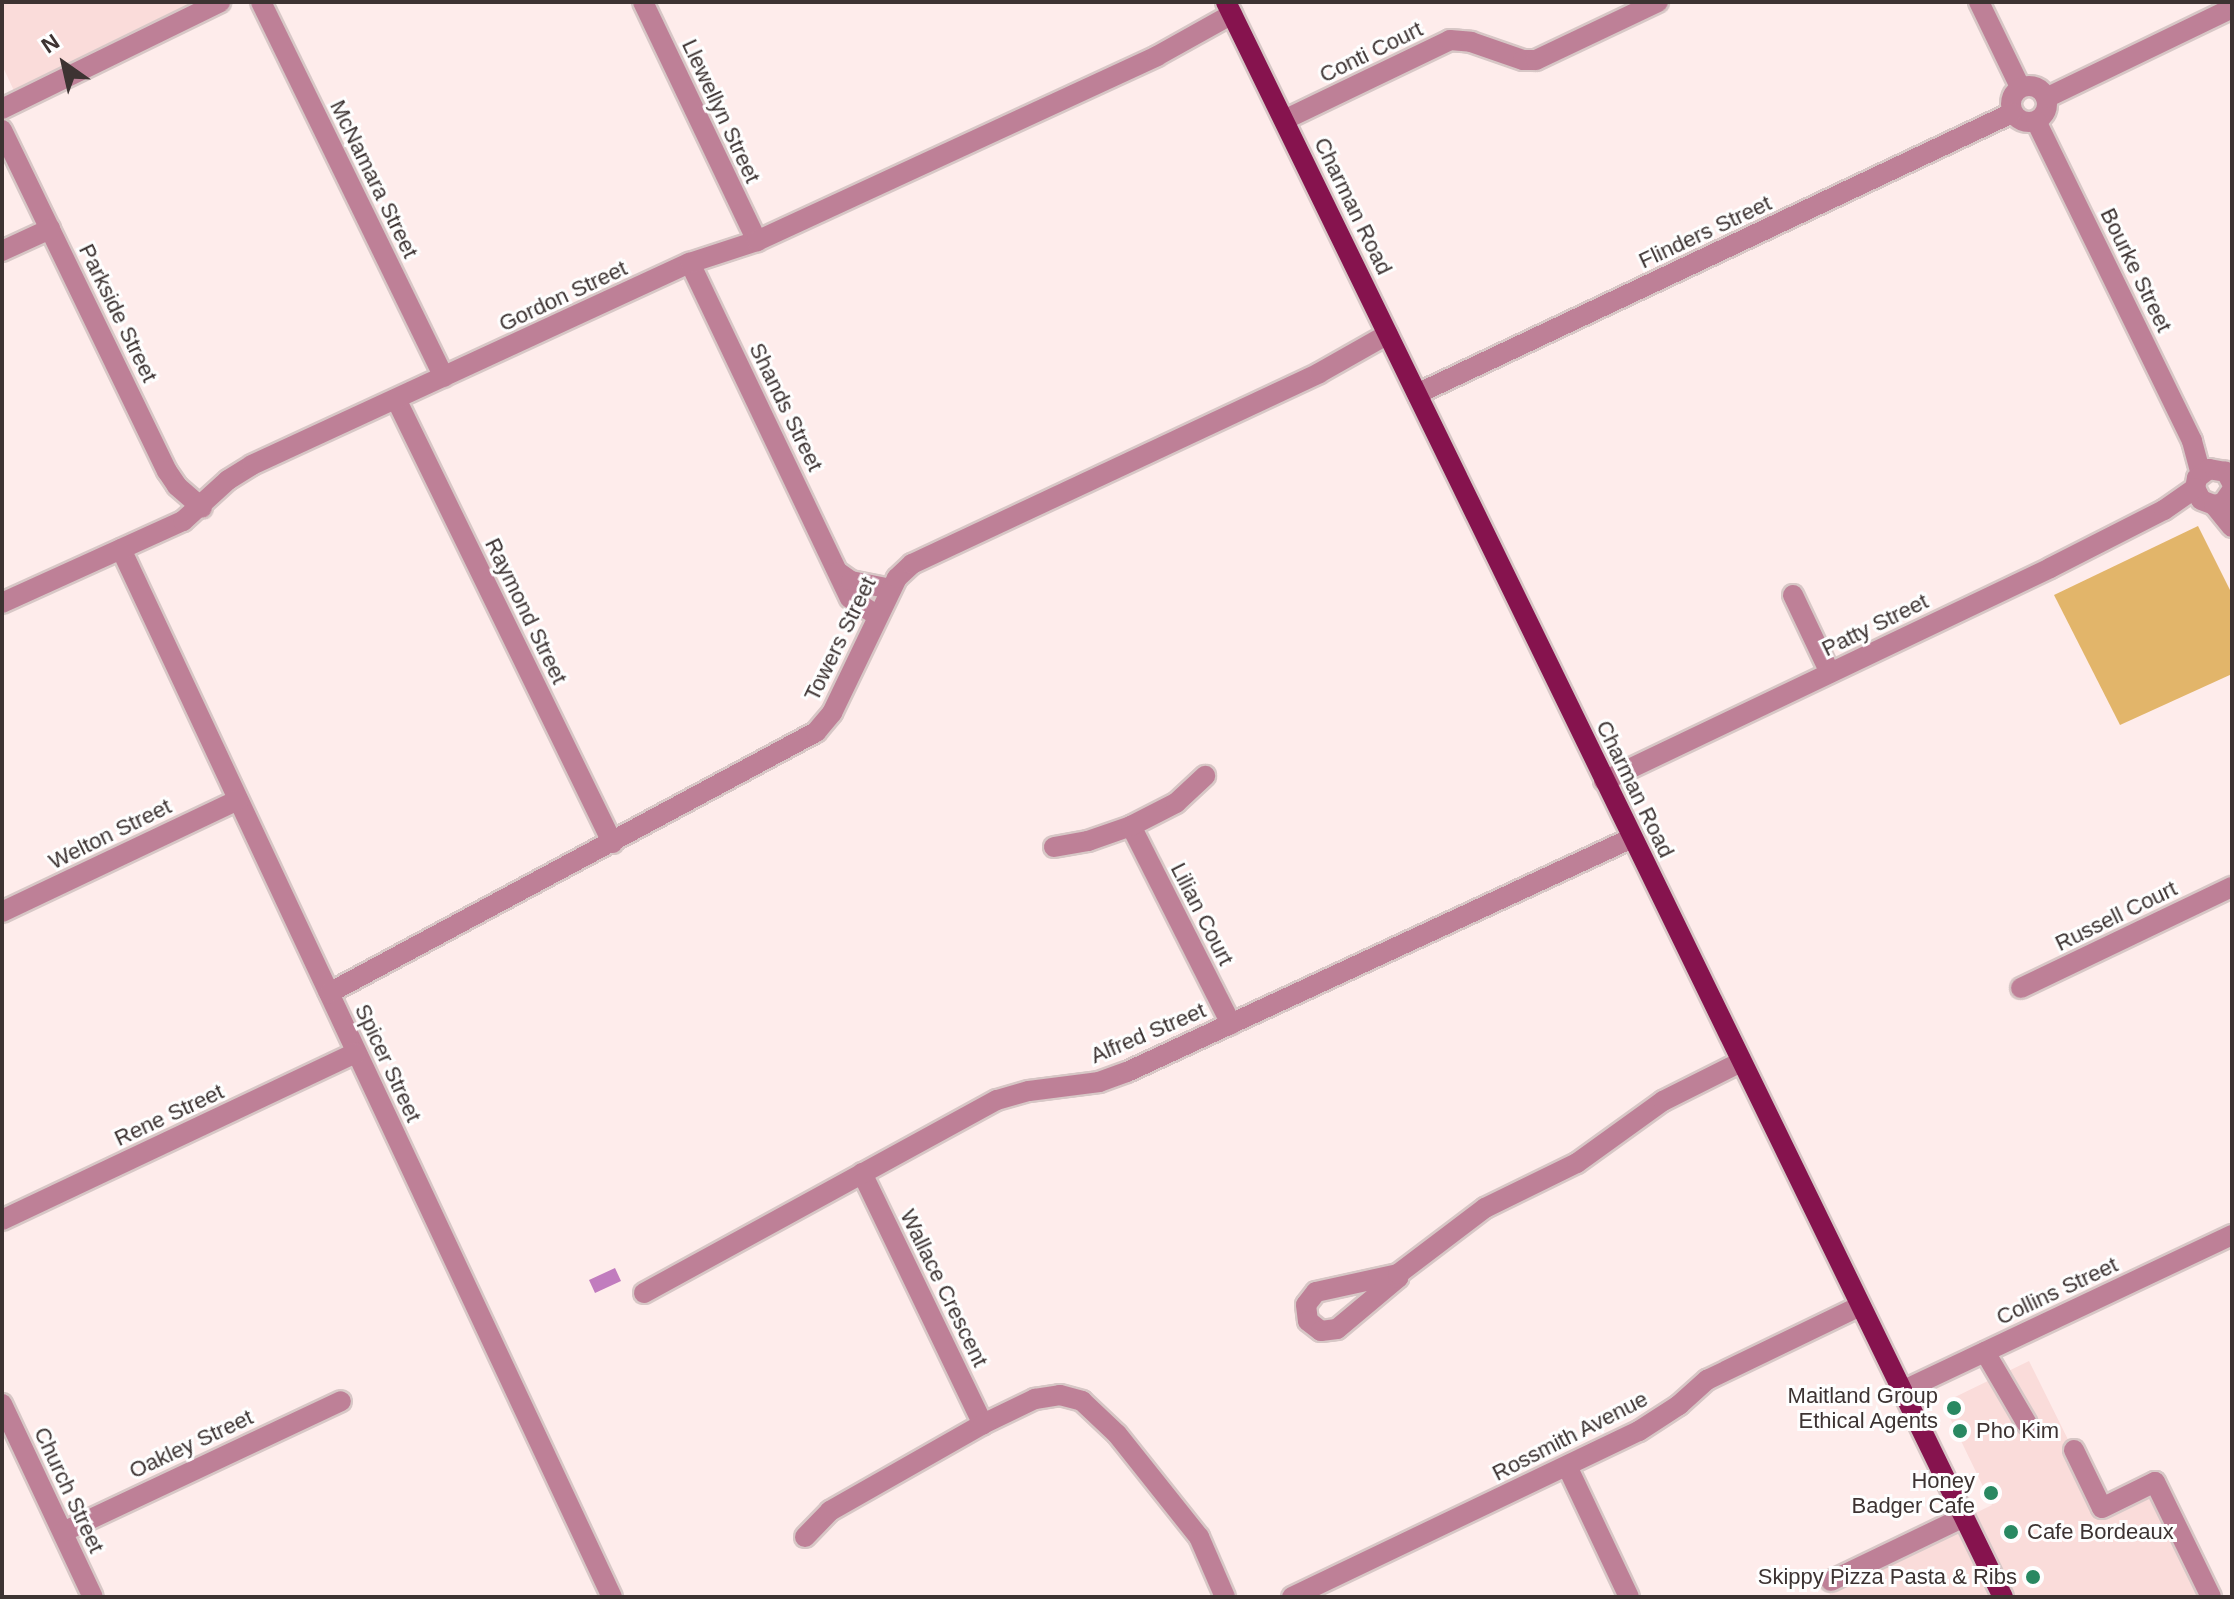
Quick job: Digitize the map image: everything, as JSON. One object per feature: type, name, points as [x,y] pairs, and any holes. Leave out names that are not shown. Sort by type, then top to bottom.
[{"type":"main road","name":"Charman Road","points":[[1232,13],[2003,1597]]},
{"type":"street","points":[[2,109],[220,2]]},
{"type":"street","name":"McNamara Street","points":[[261,2],[444,377]]},
{"type":"street","name":"Llewellyn Street","points":[[643,2],[757,241]]},
{"type":"street","name":"Conti Court","points":[[1284,120],[1450,40],[1471,42],[1523,60],[1536,60],[1658,2]]},
{"type":"street","points":[[1979,2],[2020,87]]},
{"type":"street","points":[[2046,98],[2232,8]]},
{"type":"street","name":"Gordon Street","points":[[2,603],[183,521],[202,508],[228,480],[252,465],[690,263],[757,241],[1157,56],[1232,13]]},
{"type":"street","points":[[2033,85],[2046,98],[2047,109],[2036,121],[2020,120],[2012,113],[2012,95],[2020,87],[2033,85]]},
{"type":"street","name":"Flinders Street","points":[[1417,394],[2012,113]]},
{"type":"street","name":"Bourke Street","points":[[2036,121],[2192,441],[2219,488],[2232,527]]},
{"type":"street","name":"Parkside Street","points":[[2,130],[167,471],[177,486],[202,508]]},
{"type":"street","points":[[2,251],[50,229]]},
{"type":"street","name":"Shands Street","points":[[690,263],[838,572],[855,603],[878,616]]},
{"type":"street","name":"Towers Street","points":[[329,993],[816,732],[832,713],[891,589],[903,570],[927,554],[1390,340]]},
{"type":"street","name":"Raymond Street","points":[[396,399],[613,843]]},
{"type":"street","name":"Patty Street","points":[[1604,781],[2164,510],[2219,488]]},
{"type":"street","name":"Spicer Street","points":[[121,549],[612,1597]]},
{"type":"street","points":[[838,572],[851,581],[891,589]]},
{"type":"street","points":[[1793,595],[1830,673]]},
{"type":"street","points":[[1054,847],[1088,841],[1131,826],[1176,803],[1205,776]]},
{"type":"street","name":"Welton Street","points":[[2,912],[238,800]]},
{"type":"street","name":"Lilian Court","points":[[1131,826],[1231,1024]]},
{"type":"street","name":"Alfred Street","points":[[644,1293],[997,1100],[1029,1091],[1099,1082],[1127,1072],[1632,838]]},
{"type":"street","name":"Russell Court","points":[[2021,988],[2232,887]]},
{"type":"street","name":"Rene Street","points":[[2,1220],[356,1053]]},
{"type":"street","points":[[1398,1274],[1485,1208],[1577,1163],[1663,1101],[1741,1062]]},
{"type":"street","name":"Wallace Crescent","points":[[862,1173],[983,1424]]},
{"type":"street","name":"Collins Street","points":[[1902,1391],[2232,1235]]},
{"type":"street","name":"Rossmith Avenue","points":[[1292,1597],[1658,1420],[1716,1375],[1860,1306]]},
{"type":"street","points":[[1985,1352],[2027,1424]]},
{"type":"street","points":[[805,1537],[830,1511],[983,1424],[1035,1399],[1060,1395],[1082,1401],[1117,1434],[1190,1524],[1209,1555],[1225,1597]]},
{"type":"street","name":"Oakley Street","points":[[63,1532],[341,1401]]},
{"type":"street","name":"Church Street","points":[[4,1413],[93,1597]]},
{"type":"street","points":[[2074,1450],[2102,1508],[2155,1482],[2211,1597]]},
{"type":"street","points":[[1567,1466],[1629,1597]]},
{"type":"street","points":[[1831,1581],[1964,1517]]},
{"type":"shaded area","points":[[2,2],[207,2],[16,95],[2,65]]},
{"type":"shaded area","points":[[2198,526],[2232,594],[2232,674],[2120,725],[2054,595]]},
{"type":"shaded area","points":[[615,1268],[621,1281],[595,1293],[589,1280]]},
{"type":"shaded area","points":[[2029,1361],[2102,1508],[2155,1482],[2211,1597],[1831,1597],[1826,1586],[1992,1505],[1948,1414],[1955,1397]]},
{"type":"place","name":"Maitland Group Ethical Agents","points":[[1954,1408]]},
{"type":"place","name":"Pho Kim","points":[[1960,1431]]},
{"type":"place","name":"Honey Badger Cafe","points":[[1991,1493]]},
{"type":"place","name":"Cafe Bordeaux","points":[[2011,1532]]},
{"type":"place","name":"Skippy Pizza Pasta & Ribs","points":[[2033,1577]]}]
